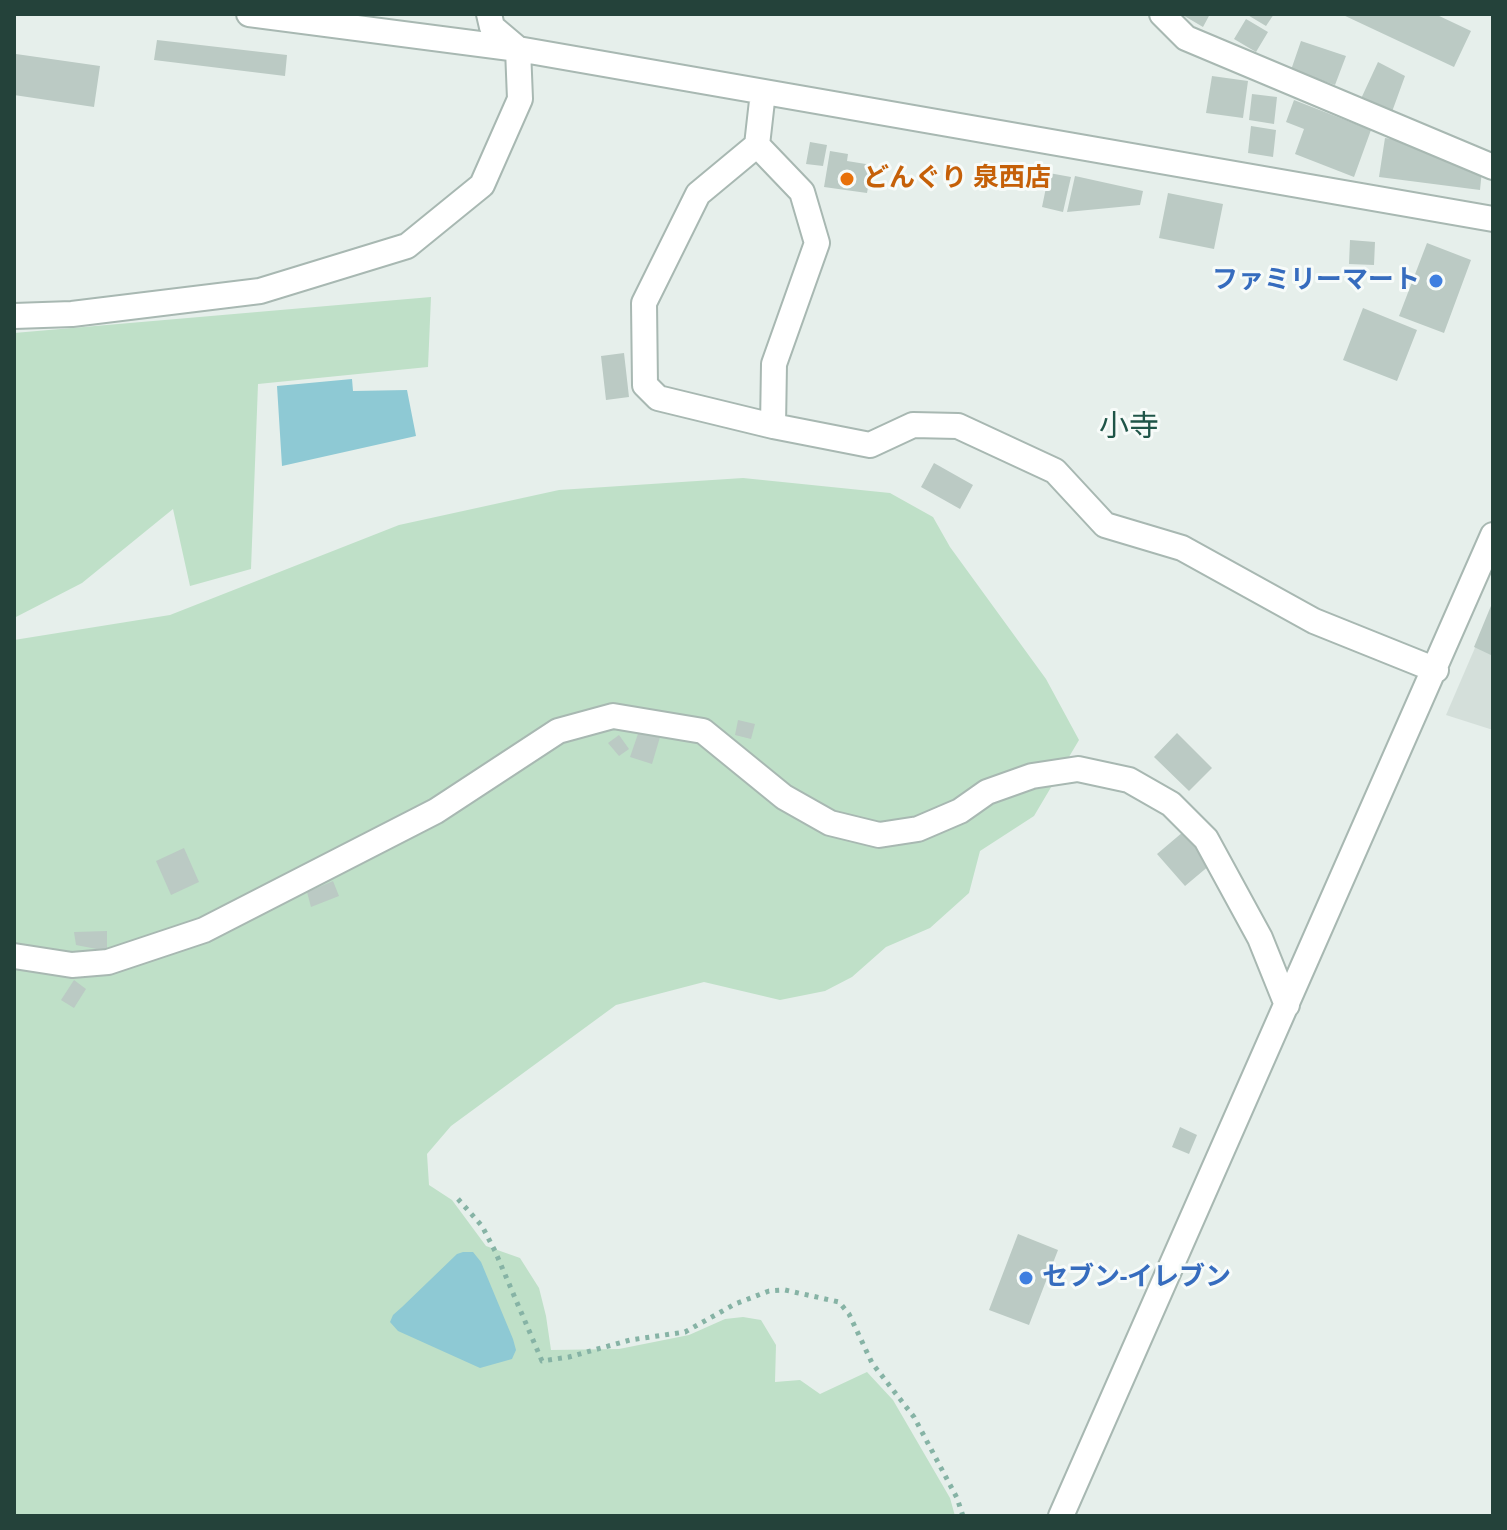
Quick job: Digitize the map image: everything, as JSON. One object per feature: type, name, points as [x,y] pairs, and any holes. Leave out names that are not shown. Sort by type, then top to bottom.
[{"type":"street","points":[[249,14],[518,49],[1493,219]]},
{"type":"street","points":[[14,316],[72,314],[260,291],[407,246],[482,185],[520,99],[518,49],[492,27],[489,14]]},
{"type":"street","points":[[1162,14],[1186,38],[1493,167]]},
{"type":"street","points":[[763,92],[757,145],[698,194],[644,303],[645,385],[658,398],[773,426],[870,445],[913,425],[958,426],[1055,471],[1105,525],[1182,548],[1314,621],[1436,670]]},
{"type":"street","points":[[757,145],[802,192],[817,243],[774,364],[773,426]]},
{"type":"street","points":[[1061,1516],[1493,535]]},
{"type":"street","points":[[14,956],[72,965],[108,962],[204,930],[436,811],[558,731],[613,716],[703,731],[784,797],[830,823],[879,835],[918,829],[960,811],[987,792],[1032,776],[1078,769],[1129,780],[1171,804],[1206,839],[1260,938],[1287,1005]]},
{"type":"path","points":[[458,1199],[482,1226],[495,1251],[542,1361],[630,1340],[685,1332],[735,1304],[769,1291],[785,1290],[839,1302],[849,1314],[872,1363],[914,1417],[957,1498],[963,1516]]},
{"type":"shaded area","points":[[1493,606],[1493,730],[1446,715]]},
{"type":"green space","points":[[431,297],[428,367],[258,384],[251,569],[190,586],[173,509],[82,583],[14,618],[14,333]]},
{"type":"green space","points":[[743,478],[890,493],[933,517],[950,547],[1046,679],[1079,740],[1034,816],[980,851],[969,893],[930,928],[886,947],[852,977],[825,991],[780,1000],[704,982],[616,1005],[451,1126],[427,1154],[429,1185],[452,1200],[486,1246],[520,1258],[539,1288],[551,1350],[619,1349],[689,1335],[725,1319],[743,1317],[761,1320],[776,1345],[775,1382],[800,1380],[820,1394],[867,1372],[893,1400],[950,1498],[955,1516],[14,1516],[14,640],[170,615],[399,525],[559,490]]},
{"type":"water","points":[[352,379],[353,391],[407,390],[416,436],[282,466],[277,386]]},
{"type":"water","points":[[473,1252],[481,1262],[513,1339],[516,1350],[512,1359],[480,1368],[398,1331],[390,1322],[393,1315],[457,1254]]},
{"type":"building","points":[[1181,14],[1210,14],[1203,27]]},
{"type":"building","points":[[1246,14],[1274,14],[1266,26]]},
{"type":"building","points":[[1341,14],[1435,14],[1471,31],[1454,67]]},
{"type":"building","points":[[1246,19],[1268,32],[1256,52],[1234,39]]},
{"type":"building","points":[[157,40],[287,55],[285,76],[154,60]]},
{"type":"building","points":[[1301,41],[1346,56],[1335,85],[1291,70]]},
{"type":"building","points":[[16,54],[100,66],[94,107],[14,95]]},
{"type":"building","points":[[1378,62],[1405,76],[1389,120],[1359,103]]},
{"type":"building","points":[[1212,76],[1248,81],[1243,118],[1206,113]]},
{"type":"building","points":[[1252,94],[1277,97],[1274,124],[1249,120]]},
{"type":"building","points":[[1294,100],[1371,130],[1354,177],[1295,154],[1304,129],[1286,122]]},
{"type":"building","points":[[1251,126],[1276,130],[1273,157],[1248,153]]},
{"type":"building","points":[[1385,138],[1417,142],[1482,170],[1480,190],[1379,177]]},
{"type":"building","points":[[810,142],[827,145],[823,166],[806,164]]},
{"type":"building","points":[[830,151],[848,154],[847,161],[872,165],[867,193],[824,187]]},
{"type":"building","points":[[1049,173],[1071,177],[1063,212],[1042,207]]},
{"type":"building","points":[[1075,176],[1143,191],[1140,205],[1067,212]]},
{"type":"building","points":[[1168,193],[1223,204],[1214,249],[1159,238]]},
{"type":"building","points":[[1350,240],[1375,242],[1374,265],[1349,264]]},
{"type":"building","points":[[1427,243],[1471,260],[1444,333],[1399,316]]},
{"type":"building","points":[[1363,308],[1417,330],[1397,381],[1343,360]]},
{"type":"building","points":[[624,353],[629,397],[606,400],[601,356]]},
{"type":"building","points":[[934,463],[973,485],[960,509],[921,487]]},
{"type":"building","points":[[1493,601],[1493,656],[1474,647]]},
{"type":"building","points":[[738,720],[755,724],[751,739],[735,735]]},
{"type":"building","points":[[639,731],[660,737],[652,764],[630,757]]},
{"type":"building","points":[[1177,733],[1212,768],[1189,791],[1154,757]]},
{"type":"building","points":[[619,735],[629,749],[619,756],[608,743]]},
{"type":"building","points":[[1183,832],[1210,865],[1185,886],[1157,854]]},
{"type":"building","points":[[184,848],[199,882],[171,895],[156,861]]},
{"type":"building","points":[[333,881],[339,896],[311,907],[307,892]]},
{"type":"building","points":[[107,931],[107,951],[76,945],[74,932]]},
{"type":"building","points":[[74,980],[86,989],[74,1008],[61,1000]]},
{"type":"building","points":[[1180,1127],[1197,1135],[1189,1154],[1172,1147]]},
{"type":"building","points":[[1018,1234],[1058,1250],[1029,1325],[989,1310]]},
{"type":"place","name":"どんぐり 泉西店","points":[[847,179]]},
{"type":"place","name":"ファミリーマート","points":[[1436,281]]},
{"type":"place","name":"セブン-イレブン","points":[[1026,1278]]},
{"type":"district","name":"小寺","points":[[1129,428]]}]
